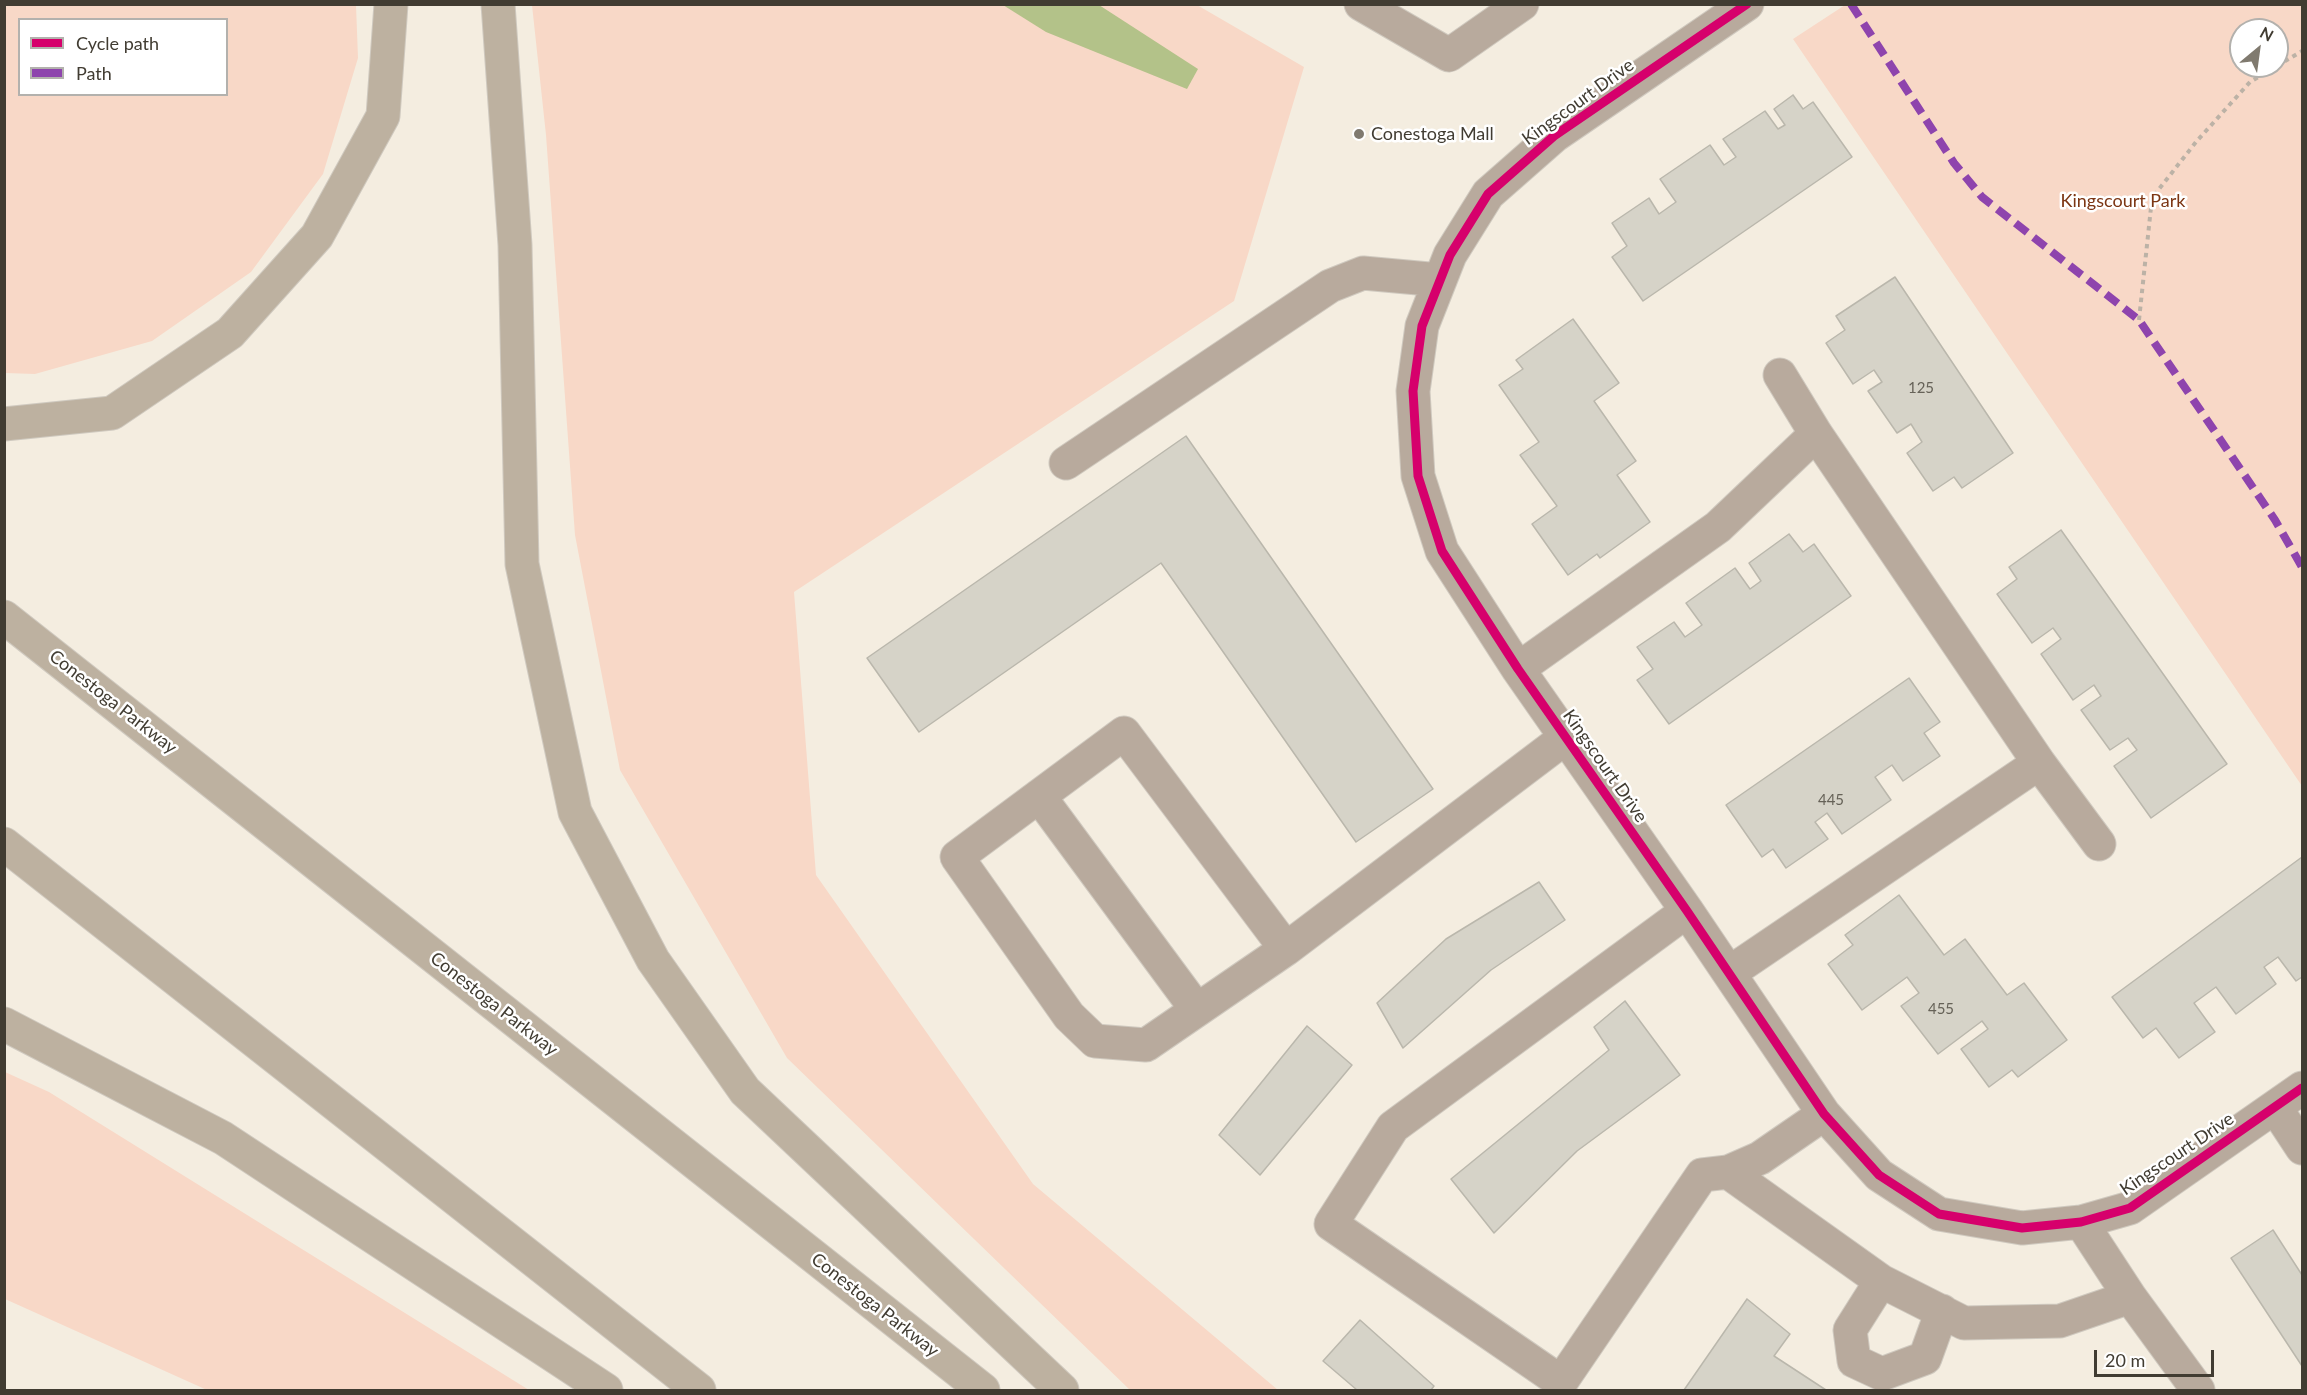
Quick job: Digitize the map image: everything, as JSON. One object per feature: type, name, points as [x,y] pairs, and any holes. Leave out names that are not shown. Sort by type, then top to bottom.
[{"type":"highway","points":[[4,424],[112,413],[230,333],[317,236],[383,117],[391,4]]},
{"type":"highway","points":[[498,4],[515,245],[522,564],[575,812],[653,960],[745,1091],[1062,1390]]},
{"type":"highway","name":"Conestoga Parkway","points":[[4,617],[983,1390]]},
{"type":"highway","points":[[4,844],[691,1384]]},
{"type":"highway","points":[[4,1024],[223,1138],[606,1390]]},
{"type":"street","points":[[1361,4],[1449,55],[1522,4]]},
{"type":"street","name":"Kingscourt Drive","points":[[1747,4],[1554,135],[1488,194],[1450,255],[1422,327],[1413,391],[1418,476],[1442,551],[1518,669],[1687,911],[1824,1114],[1879,1175],[1939,1214],[2022,1228],[2081,1222],[2130,1208],[2302,1088]]},
{"type":"street","points":[[1066,463],[1330,286],[1363,273],[1440,280]]},
{"type":"street","points":[[1780,375],[1816,434],[2039,763],[2099,844]]},
{"type":"street","points":[[1518,669],[1718,527],[1816,434]]},
{"type":"street","points":[[1286,949],[1124,733],[957,857],[1070,1016],[1095,1041],[1146,1045],[1286,949],[1565,738]]},
{"type":"street","points":[[1729,973],[2039,763]]},
{"type":"street","points":[[1039,796],[1197,1010]]},
{"type":"street","points":[[1687,911],[1393,1127],[1331,1224],[1561,1382],[1702,1175],[1728,1172],[1760,1158],[1824,1114]]},
{"type":"street","points":[[2275,1107],[2302,1148]]},
{"type":"street","points":[[1728,1172],[1881,1281],[1964,1323],[2060,1321],[2130,1297]]},
{"type":"street","points":[[2081,1222],[2130,1297],[2198,1390]]},
{"type":"street","points":[[1881,1281],[1850,1330],[1854,1361],[1882,1374],[1924,1358],[1942,1311]]},
{"type":"path","points":[[2289,59],[2302,51]]},
{"type":"path","points":[[2139,320],[2152,198],[2196,142],[2250,82],[2257,78]]},
{"type":"green space","points":[[4,5],[356,5],[358,58],[323,174],[251,272],[152,341],[35,374],[5,373]]},
{"type":"green space","points":[[532,5],[1197,5],[1304,67],[1234,301],[794,592],[816,875],[1033,1184],[1278,1390],[1130,1390],[787,1058],[620,770],[575,535],[546,135]]},
{"type":"green space","name":"Kingscourt Park","points":[[1845,5],[2302,5],[2302,786],[1793,39]]},
{"type":"green space","points":[[5,1072],[49,1092],[529,1390],[207,1390],[5,1299]]},
{"type":"shaded area","points":[[1003,5],[1099,5],[1198,69],[1187,89],[1046,32]]},
{"type":"building","points":[[1793,95],[1803,109],[1813,102],[1852,157],[1643,301],[1612,257],[1627,246],[1612,223],[1649,198],[1659,214],[1676,202],[1660,179],[1710,145],[1724,165],[1736,157],[1723,139],[1765,111],[1778,129],[1785,125],[1774,109]]},
{"type":"building","points":[[1895,277],[2013,453],[1962,488],[1954,477],[1933,491],[1907,453],[1922,442],[1911,424],[1897,433],[1868,391],[1882,382],[1874,370],[1853,384],[1826,343],[1845,330],[1836,316]]},
{"type":"building","points":[[1573,319],[1619,383],[1594,401],[1636,461],[1617,475],[1650,522],[1600,558],[1597,554],[1568,575],[1532,524],[1557,506],[1520,455],[1539,442],[1499,385],[1523,369],[1516,360]]},
{"type":"building","points":[[1186,436],[1433,789],[1356,842],[1161,563],[919,732],[867,658]]},
{"type":"building","points":[[2061,530],[2227,764],[2151,818],[2114,766],[2137,750],[2128,738],[2110,750],[2081,710],[2101,696],[2094,685],[2073,700],[2041,654],[2061,639],[2053,628],[2032,643],[1997,594],[2017,579],[2009,567]]},
{"type":"building","points":[[1789,534],[1803,552],[1814,544],[1851,596],[1669,724],[1637,680],[1653,669],[1637,647],[1674,622],[1685,637],[1702,625],[1686,603],[1735,568],[1750,589],[1761,581],[1749,563]]},
{"type":"building","points":[[1909,678],[1940,722],[1924,733],[1940,756],[1903,781],[1892,765],[1875,777],[1891,800],[1842,834],[1827,813],[1815,822],[1828,839],[1786,868],[1773,849],[1762,857],[1726,805]]},
{"type":"building","points":[[2302,857],[2302,977],[2296,981],[2278,957],[2264,967],[2276,984],[2236,1014],[2216,987],[2194,1003],[2215,1032],[2179,1058],[2156,1028],[2143,1038],[2112,997]]},
{"type":"building","points":[[1539,882],[1565,920],[1491,970],[1403,1048],[1377,1003],[1446,939]]},
{"type":"building","points":[[1899,895],[1944,955],[1965,939],[2007,995],[2024,983],[2067,1040],[2018,1077],[2012,1070],[1989,1087],[1961,1049],[1988,1029],[1982,1021],[1938,1054],[1901,1006],[1919,993],[1907,977],[1862,1010],[1828,964],[1853,945],[1845,935]]},
{"type":"building","points":[[1625,1001],[1680,1075],[1577,1151],[1494,1233],[1451,1179],[1609,1050],[1594,1027]]},
{"type":"building","points":[[1307,1026],[1352,1065],[1260,1175],[1219,1135]]},
{"type":"building","points":[[2273,1230],[2302,1275],[2302,1366],[2231,1258]]},
{"type":"building","points":[[1747,1299],[1790,1334],[1774,1356],[1826,1390],[1684,1390]]},
{"type":"building","points":[[1360,1320],[1434,1386],[1431,1390],[1357,1390],[1323,1361]]},
{"type":"marked path","points":[[1851,4],[1954,163],[1982,197],[2139,320],[2275,520],[2302,567]]},
{"type":"cycle path","points":[[1747,4],[1554,136],[1488,194],[1450,255],[1422,326],[1413,391],[1418,476],[1442,551],[1518,669],[1687,911],[1824,1114],[1879,1175],[1939,1214],[2022,1228],[2081,1222],[2130,1208],[2302,1088]]},
{"type":"place","name":"Conestoga Mall","points":[[1359,134]]}]
